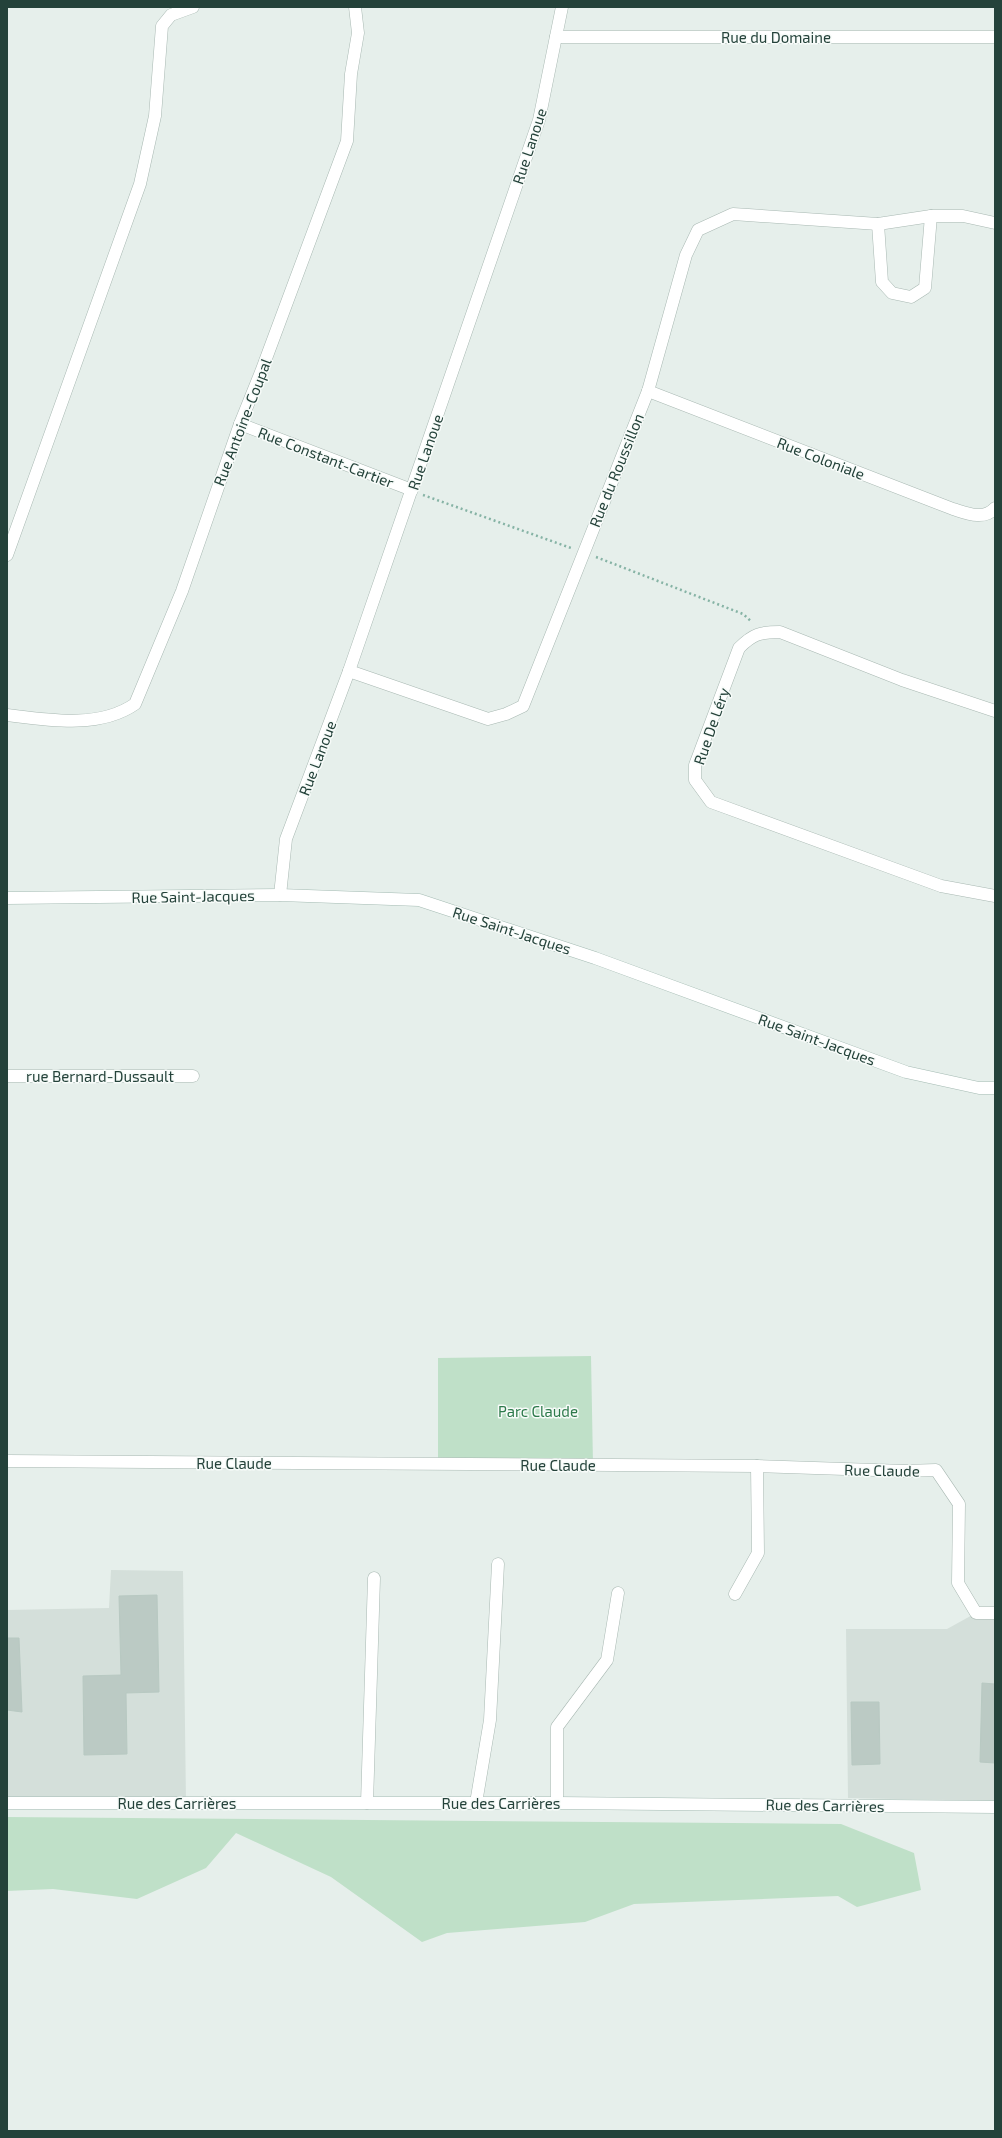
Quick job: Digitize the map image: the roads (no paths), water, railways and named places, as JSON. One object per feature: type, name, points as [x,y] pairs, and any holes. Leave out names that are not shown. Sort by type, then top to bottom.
[{"type":"street","points":[[7,555],[140,184],[155,116],[162,26],[171,15],[193,7]]},
{"type":"street","name":"Rue Antoine-Coupal","points":[[7,715],[61,721],[105,717],[123,713],[135,704],[182,590],[240,424],[261,372],[347,141],[351,74],[358,33],[355,7]]},
{"type":"street","name":"Rue Lanoue","points":[[280,895],[286,839],[349,671],[539,120],[562,7]]},
{"type":"street","name":"Rue du Domaine","points":[[556,37],[995,37]]},
{"type":"street","name":"Rue du Roussillon","points":[[349,671],[488,719],[506,714],[523,706],[648,390],[686,255],[698,230],[733,214],[878,224],[931,216],[963,216],[995,224]]},
{"type":"street","points":[[878,224],[882,282],[892,292],[911,296],[925,288],[931,216]]},
{"type":"street","name":"Rue Coloniale","points":[[648,390],[953,509],[975,516],[992,511],[995,508]]},
{"type":"street","name":"Rue Constant-Cartier","points":[[240,424],[412,490]]},
{"type":"street","name":"Rue De Léry","points":[[995,711],[902,680],[780,632],[766,632],[751,636],[739,648],[695,765],[695,780],[711,802],[941,886],[995,896]]},
{"type":"street","name":"Rue Saint-Jacques","points":[[7,898],[280,895],[419,900],[595,958],[906,1072],[979,1088],[995,1088]]},
{"type":"street","name":"rue Bernard-Dussault","points":[[7,1076],[193,1076]]},
{"type":"street","name":"Rue Claude","points":[[7,1461],[757,1466],[904,1471],[936,1470],[959,1504],[958,1583],[976,1613],[995,1613]]},
{"type":"street","points":[[735,1594],[758,1553],[757,1466]]},
{"type":"street","points":[[476,1803],[490,1720],[498,1564]]},
{"type":"street","points":[[367,1803],[374,1578]]},
{"type":"street","points":[[557,1803],[557,1727],[606,1660],[618,1593]]},
{"type":"street","name":"Rue des Carrières","points":[[7,1803],[557,1803],[995,1807]]},
{"type":"park label","name":"Parc Claude","points":[[538,1411]]}]
